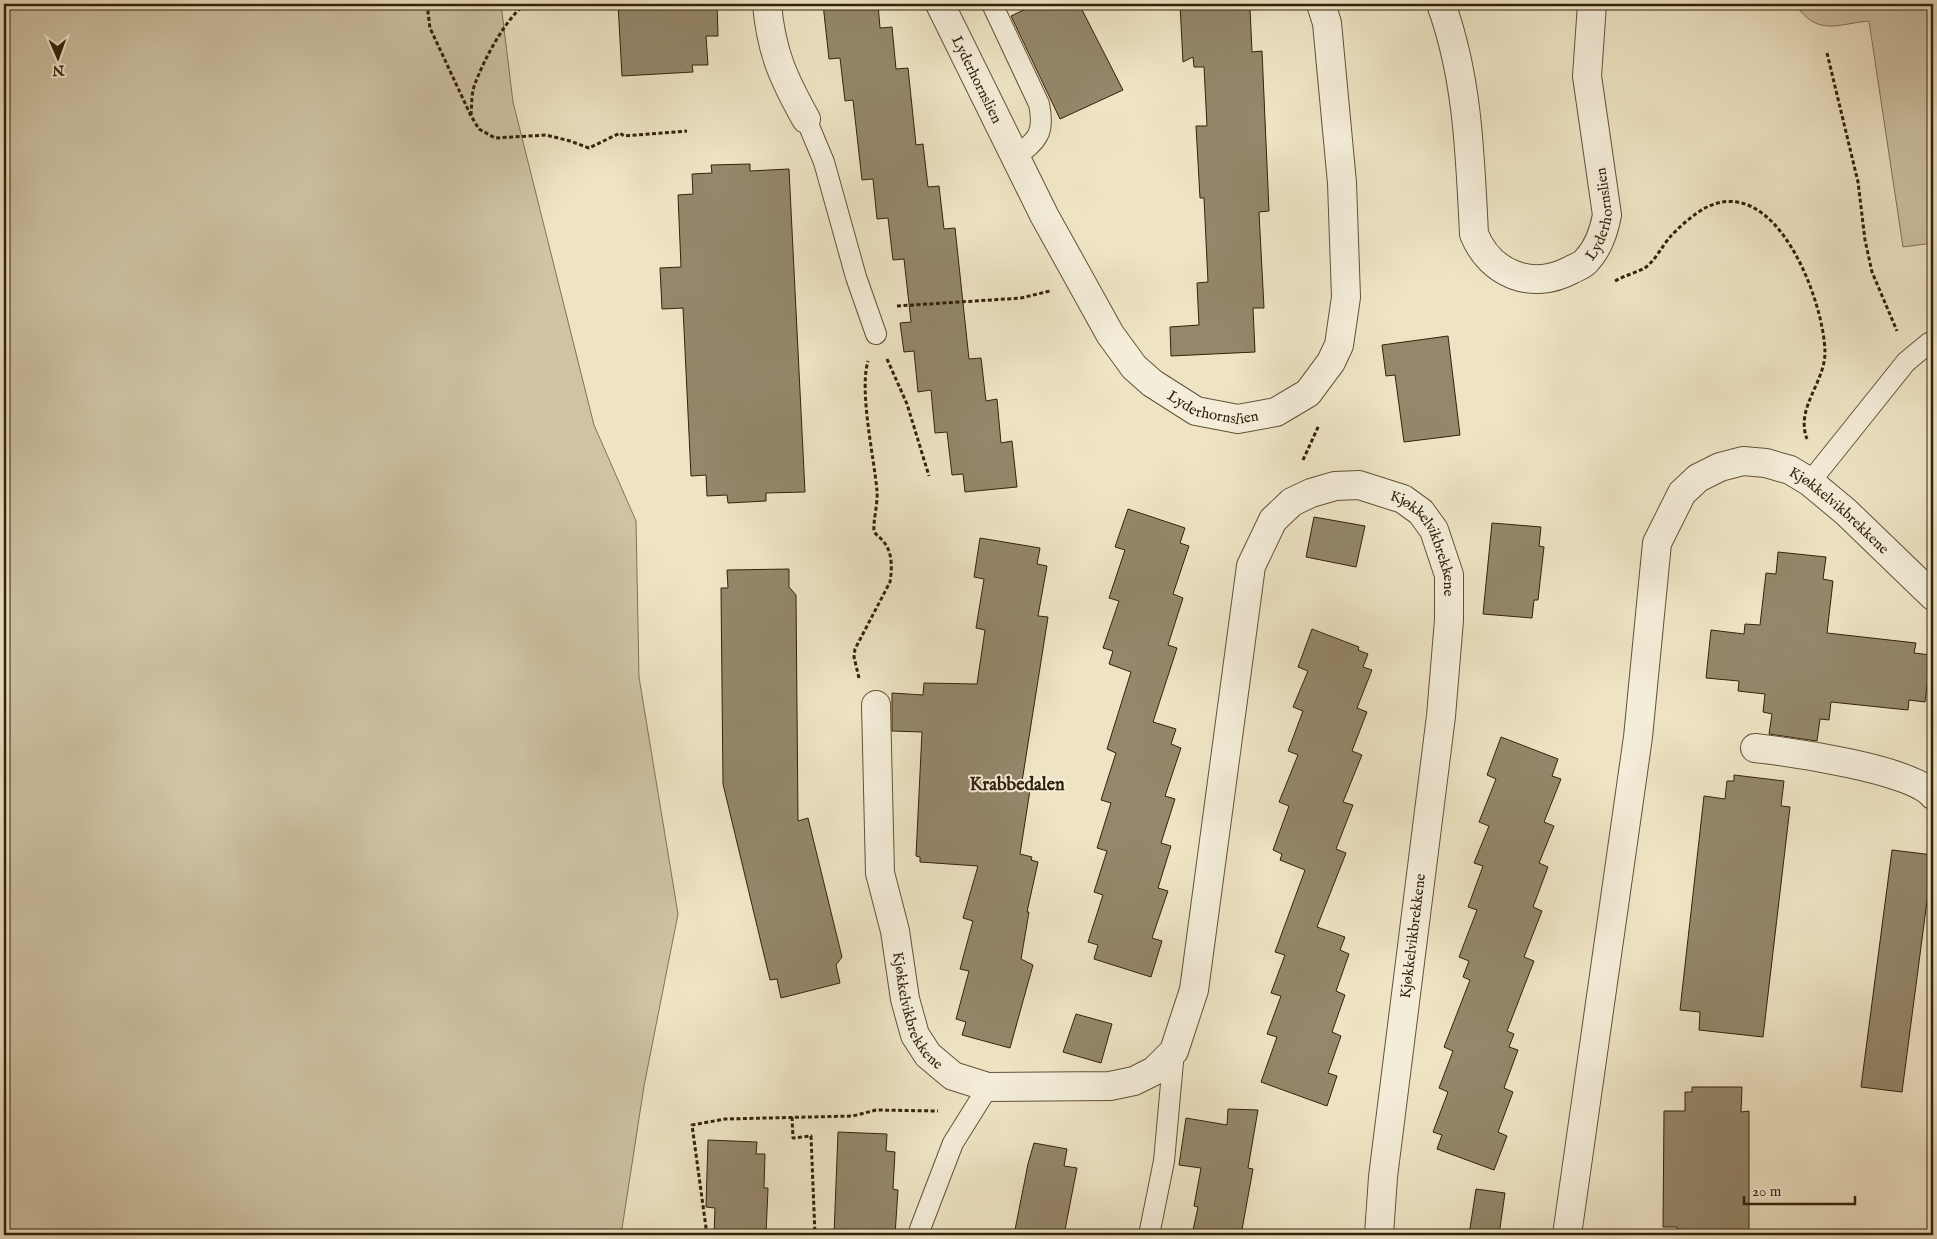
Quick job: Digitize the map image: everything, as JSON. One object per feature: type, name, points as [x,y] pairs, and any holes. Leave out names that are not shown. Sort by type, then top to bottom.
[{"type":"street","points":[[767,4],[769,28],[782,76],[806,119]]},
{"type":"street","name":"Lyderhornslien","points":[[940,4],[1015,157],[1110,334],[1134,367],[1152,383],[1196,411],[1238,419],[1276,412],[1308,393],[1331,362],[1339,345],[1346,298],[1341,173],[1327,23],[1321,4]]},
{"type":"street","name":"Lyderhornslien","points":[[1441,4],[1462,77],[1466,105],[1474,234],[1480,247],[1497,267],[1527,280],[1561,276],[1586,262],[1604,232],[1607,216],[1587,76],[1592,4]]},
{"type":"street","name":"Kjøkkelvikbrekkene","points":[[1567,1235],[1638,737],[1657,544],[1682,493],[1698,478],[1720,466],[1743,461],[1766,463],[1790,470],[1810,482],[1846,512],[1933,596]]},
{"type":"street","name":"Kjøkkelvikbrekkene","points":[[876,705],[880,872],[895,931],[905,999],[914,1035],[928,1056],[953,1076],[988,1087],[1110,1086],[1134,1081],[1154,1071],[1174,1051],[1194,990],[1251,566],[1273,520],[1292,502],[1311,492],[1335,486],[1359,485],[1403,499],[1421,512],[1434,530],[1449,575],[1449,620],[1441,716],[1383,1177],[1380,1235]]},
{"type":"street","points":[[1755,748],[1823,756],[1911,780],[1933,795]]},
{"type":"lane","points":[[992,4],[1039,104],[1042,119],[1039,135],[1032,144],[1015,157]]},
{"type":"lane","points":[[806,119],[824,162],[876,334]]},
{"type":"lane","points":[[1810,482],[1906,362],[1929,343],[1933,342]]},
{"type":"lane","name":"Kjøkkelvikbrekkene","points":[[1149,1235],[1164,1162],[1174,1051]]},
{"type":"lane","points":[[920,1235],[920,1229],[953,1143],[988,1087]]},
{"type":"path","points":[[427,4],[430,28],[471,116],[479,130],[495,138],[546,135],[570,140],[589,148],[620,133],[624,136],[687,131]]},
{"type":"path","points":[[471,116],[474,84],[496,42],[518,10],[525,4]]},
{"type":"path","points":[[1827,53],[1858,182],[1865,240],[1872,272],[1897,331],[1906,362]]},
{"type":"path","points":[[1612,282],[1643,268],[1672,235],[1705,208],[1722,202],[1734,202],[1750,206],[1764,216],[1789,239],[1812,288],[1824,331],[1825,355],[1822,373],[1804,415],[1804,432],[1810,446],[1826,461]]},
{"type":"path","points":[[867,308],[1021,298],[1082,284]]},
{"type":"path","points":[[876,334],[907,404],[929,476]]},
{"type":"path","points":[[876,334],[865,369],[867,410],[877,492],[877,510],[874,527],[875,534],[888,548],[892,570],[890,582],[855,649],[854,657],[862,688],[863,705],[876,705]]},
{"type":"path","points":[[1292,502],[1283,488],[1311,448],[1318,426],[1334,408],[1308,393]]},
{"type":"path","points":[[707,1235],[692,1126],[725,1119],[853,1116],[876,1110],[931,1110]]},
{"type":"path","points":[[792,1117],[793,1138],[811,1136],[815,1235]]},
{"type":"shaded area","points":[[4,4],[501,4],[513,102],[594,425],[636,521],[639,677],[678,914],[644,1086],[621,1235],[4,1235]]},
{"type":"shaded area","points":[[1795,4],[1933,4],[1933,243],[1903,247],[1869,21],[1837,26],[1820,25],[1803,14]]},
{"type":"building","points":[[618,4],[717,4],[718,36],[706,36],[708,65],[692,65],[693,72],[622,76]]},
{"type":"building","points":[[823,4],[878,4],[880,28],[892,27],[896,69],[908,68],[916,145],[923,144],[928,187],[939,186],[944,229],[955,228],[969,359],[981,358],[986,401],[997,399],[1001,443],[1012,441],[1017,487],[965,492],[963,474],[952,475],[947,432],[935,433],[931,390],[918,392],[914,351],[904,352],[900,323],[911,322],[904,259],[893,260],[888,218],[877,219],[873,179],[862,180],[853,100],[845,101],[840,58],[829,59]]},
{"type":"building","points":[[1036,4],[1079,4],[1123,90],[1060,119],[1011,16]]},
{"type":"building","points":[[1180,4],[1236,4],[1236,9],[1250,9],[1252,52],[1262,51],[1269,211],[1259,212],[1264,308],[1253,308],[1255,352],[1171,356],[1170,327],[1199,325],[1197,283],[1208,282],[1204,198],[1200,198],[1196,126],[1207,126],[1204,67],[1194,67],[1193,57],[1183,62]]},
{"type":"building","points":[[750,164],[750,171],[789,169],[805,492],[766,493],[766,501],[728,503],[727,495],[707,496],[706,475],[691,476],[683,308],[662,309],[660,268],[681,267],[678,195],[693,194],[692,174],[712,173],[711,165]]},
{"type":"building","points":[[1448,336],[1460,435],[1404,442],[1395,375],[1386,376],[1382,345]]},
{"type":"building","points":[[1128,509],[1185,528],[1180,543],[1189,546],[1173,594],[1183,598],[1168,645],[1177,648],[1153,722],[1176,729],[1171,744],[1181,748],[1165,796],[1175,799],[1161,843],[1171,846],[1158,888],[1168,891],[1152,938],[1162,941],[1151,977],[1094,959],[1098,945],[1088,942],[1103,895],[1094,892],[1107,851],[1097,848],[1111,803],[1101,800],[1116,753],[1107,749],[1131,672],[1109,664],[1113,651],[1103,648],[1119,601],[1109,598],[1125,550],[1115,547]]},
{"type":"building","points":[[1314,517],[1365,526],[1356,567],[1306,557]]},
{"type":"building","points":[[1492,523],[1541,527],[1539,546],[1544,547],[1538,600],[1534,600],[1532,618],[1483,614]]},
{"type":"building","points":[[980,538],[1040,548],[1037,564],[1047,566],[1038,616],[1048,617],[1021,788],[1030,790],[1020,854],[1032,857],[1031,860],[1038,862],[1027,912],[1029,912],[1021,959],[1033,965],[1010,1048],[962,1035],[966,1022],[956,1019],[969,971],[960,969],[973,921],[963,918],[978,866],[920,862],[920,857],[916,856],[922,732],[892,731],[892,693],[923,695],[924,683],[977,684],[985,630],[976,628],[984,579],[974,577]]},
{"type":"building","points":[[1778,552],[1826,557],[1823,579],[1833,581],[1827,633],[1916,643],[1914,653],[1931,655],[1925,702],[1909,700],[1908,710],[1831,702],[1829,720],[1820,719],[1817,741],[1769,734],[1772,714],[1763,712],[1765,694],[1738,691],[1739,681],[1706,678],[1711,630],[1744,634],[1745,624],[1760,625],[1766,573],[1776,574]]},
{"type":"building","points":[[789,569],[789,587],[796,595],[798,821],[808,818],[842,957],[836,965],[840,983],[781,998],[777,979],[770,980],[723,784],[721,588],[728,588],[727,570]]},
{"type":"building","points":[[1312,629],[1359,647],[1358,650],[1368,654],[1363,667],[1372,670],[1357,708],[1367,712],[1352,751],[1362,755],[1343,802],[1353,805],[1336,849],[1346,853],[1317,927],[1345,937],[1340,950],[1349,954],[1336,991],[1345,995],[1332,1032],[1341,1036],[1328,1073],[1337,1076],[1327,1106],[1261,1082],[1277,1037],[1267,1034],[1281,996],[1271,993],[1285,955],[1275,952],[1305,870],[1280,860],[1282,854],[1273,850],[1289,806],[1279,802],[1298,755],[1288,751],[1303,711],[1293,707],[1308,671],[1298,667]]},
{"type":"building","points":[[1501,737],[1558,759],[1552,776],[1561,779],[1544,822],[1554,826],[1539,863],[1548,867],[1533,907],[1542,911],[1524,957],[1534,961],[1507,1031],[1514,1034],[1509,1047],[1518,1050],[1504,1088],[1513,1092],[1498,1132],[1507,1136],[1494,1170],[1437,1149],[1442,1135],[1433,1132],[1448,1092],[1439,1088],[1453,1051],[1444,1047],[1470,980],[1463,977],[1469,961],[1459,957],[1477,910],[1468,907],[1483,866],[1474,863],[1489,826],[1479,822],[1496,779],[1487,775]]},
{"type":"building","points":[[1734,775],[1784,781],[1781,806],[1790,807],[1763,1037],[1699,1030],[1700,1012],[1680,1010],[1704,796],[1725,799],[1727,781],[1734,781]]},
{"type":"building","points":[[1892,850],[1933,855],[1902,1092],[1861,1087]]},
{"type":"building","points":[[1076,1014],[1112,1024],[1101,1063],[1063,1052]]},
{"type":"building","points":[[1692,1087],[1742,1087],[1741,1112],[1749,1111],[1749,1235],[1677,1235],[1677,1227],[1663,1227],[1664,1111],[1685,1111],[1685,1092],[1692,1092]]},
{"type":"building","points":[[1228,1109],[1258,1110],[1248,1168],[1253,1169],[1241,1235],[1220,1235],[1193,1230],[1198,1207],[1194,1206],[1201,1168],[1179,1165],[1186,1118],[1227,1125]]},
{"type":"building","points":[[838,1132],[887,1134],[886,1151],[895,1152],[893,1189],[898,1190],[895,1235],[834,1235]]},
{"type":"building","points":[[708,1140],[757,1142],[756,1154],[765,1154],[764,1188],[768,1188],[766,1235],[714,1235],[715,1208],[706,1207]]},
{"type":"building","points":[[1034,1143],[1067,1149],[1064,1166],[1077,1168],[1064,1235],[1014,1235]]},
{"type":"building","points":[[1476,1189],[1505,1193],[1499,1235],[1469,1235]]},
{"type":"district","name":"Krabbedalen","points":[[1017,785]]}]
